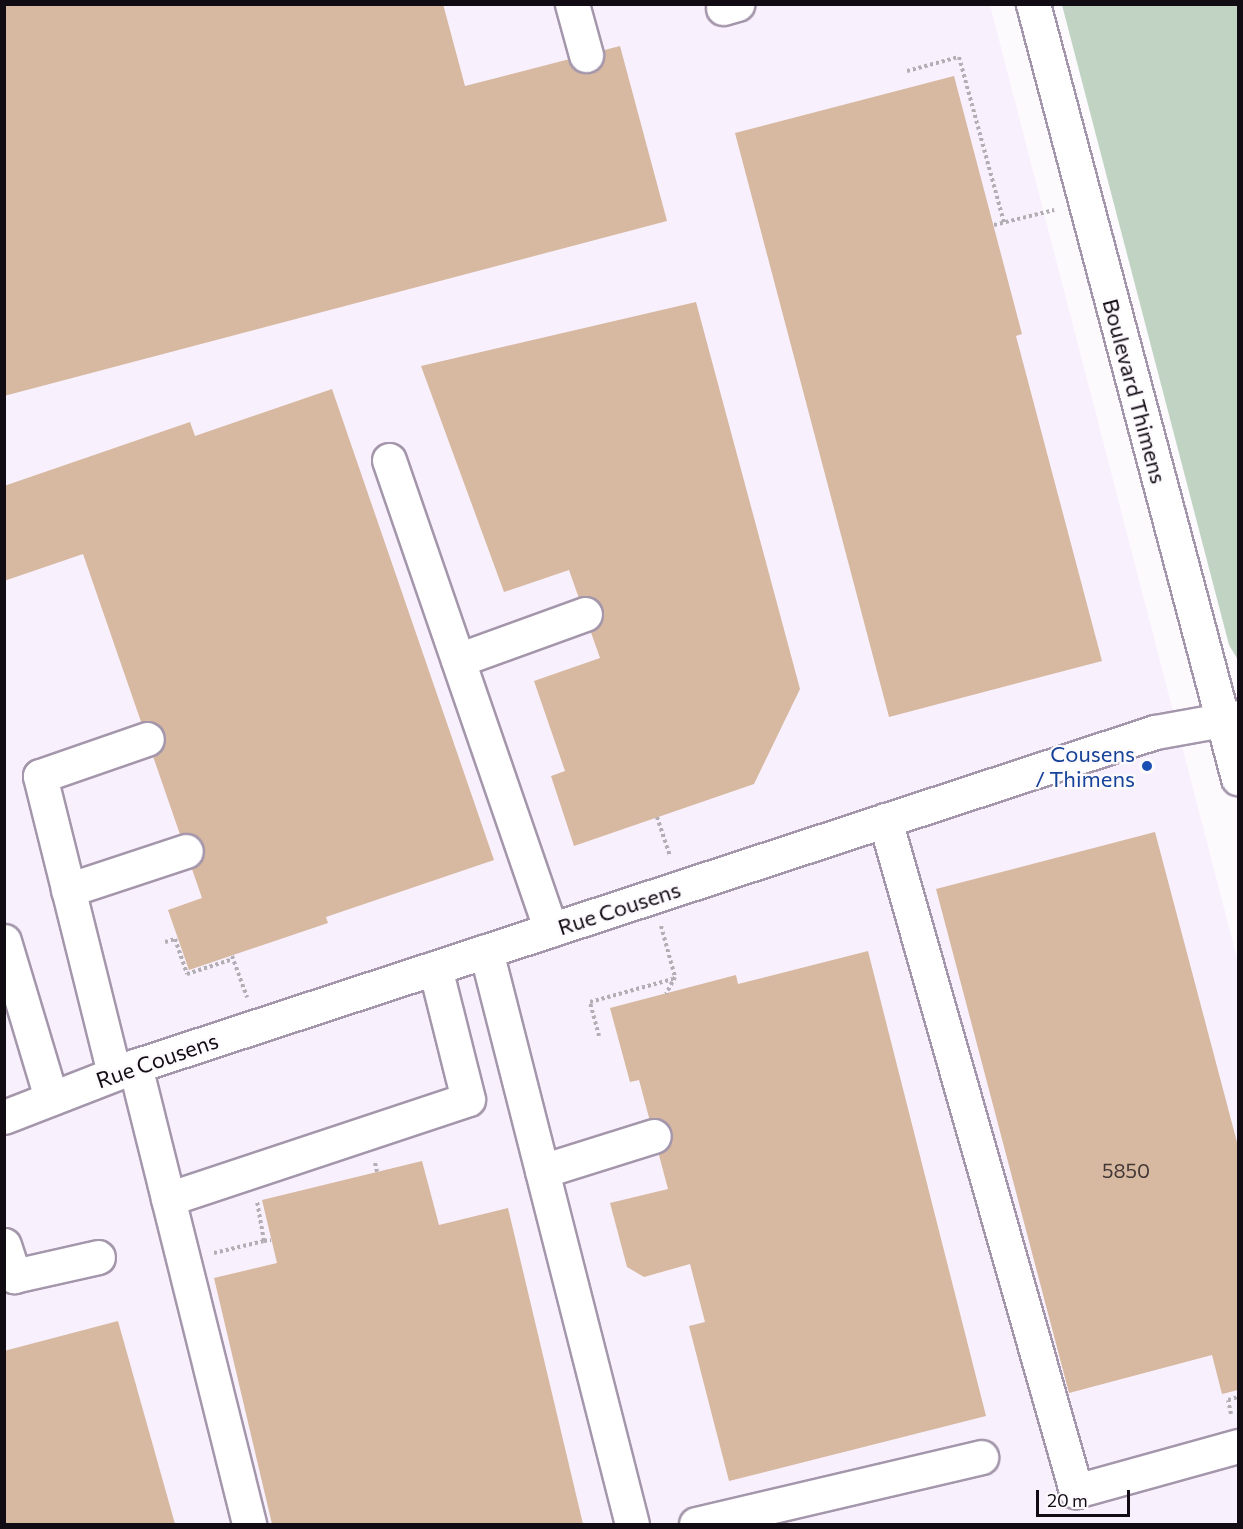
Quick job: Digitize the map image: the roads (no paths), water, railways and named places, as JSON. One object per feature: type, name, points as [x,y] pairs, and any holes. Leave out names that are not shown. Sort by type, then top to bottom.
[{"type":"street","points":[[572,4],[586,55]]},
{"type":"street","name":"Boulevard Thimens","points":[[1033,4],[1230,718],[1239,778]]},
{"type":"street","points":[[389,460],[551,930]]},
{"type":"street","points":[[458,660],[585,614]]},
{"type":"street","name":"Rue Cousens","points":[[4,1117],[124,1069],[1155,732],[1230,718]]},
{"type":"street","points":[[147,739],[40,776],[68,890],[124,1069],[168,1199],[249,1524]]},
{"type":"street","points":[[885,820],[1076,1491],[1239,1446]]},
{"type":"street","points":[[68,890],[186,850]]},
{"type":"street","points":[[4,941],[51,1098]]},
{"type":"street","points":[[486,951],[632,1524]]},
{"type":"street","points":[[168,1199],[468,1099],[435,968]]},
{"type":"street","points":[[542,1171],[654,1136]]},
{"type":"street","points":[[4,1245],[14,1276],[98,1257]]},
{"type":"street","points":[[696,1524],[981,1457]]},
{"type":"place","name":"Cousens / Thimens","points":[[1147,766]]}]
